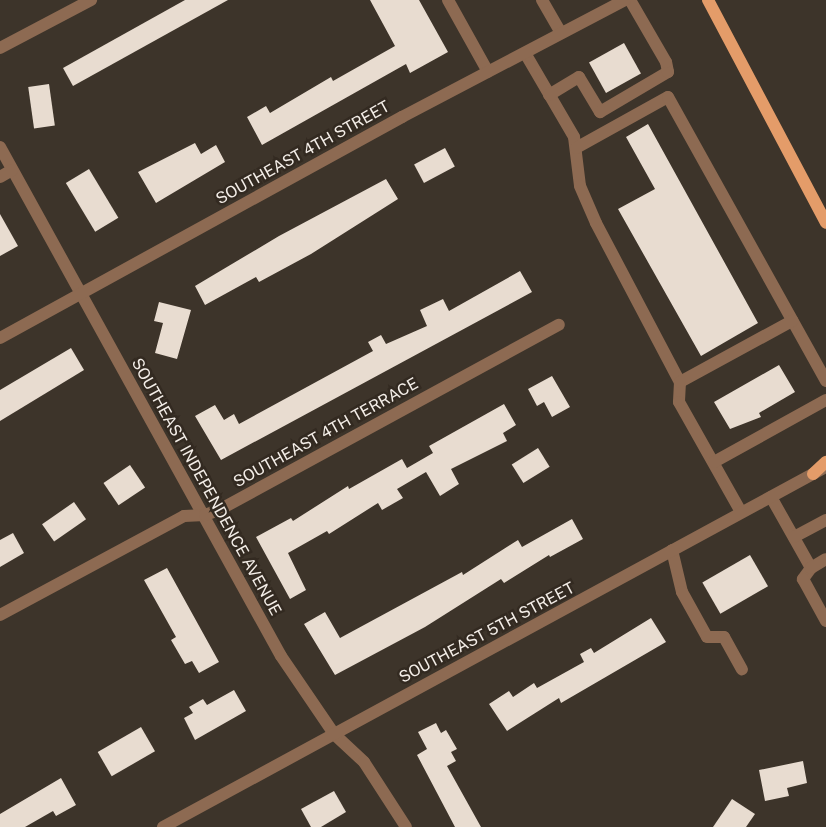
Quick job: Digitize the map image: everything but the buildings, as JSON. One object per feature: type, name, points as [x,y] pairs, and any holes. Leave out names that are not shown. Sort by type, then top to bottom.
[{"type":"main road","points":[[708,0],[826,223]]},
{"type":"main road","points":[[813,474],[826,462]]},
{"type":"street","points":[[0,48],[90,0]]},
{"type":"street","points":[[448,0],[488,72]]},
{"type":"street","points":[[542,0],[561,33]]},
{"type":"street","name":"SOUTHEAST 4TH STREET","points":[[0,338],[488,72],[625,0]]},
{"type":"street","points":[[549,95],[579,77],[600,112],[668,72],[666,62],[630,0]]},
{"type":"street","points":[[525,53],[574,137],[580,186],[596,223],[680,382],[679,402],[742,512]]},
{"type":"street","points":[[576,148],[668,97],[826,381]]},
{"type":"street","name":"SOUTHEAST INDEPENDENCE AVENUE","points":[[0,147],[79,294],[205,515],[281,656],[334,734],[356,752],[406,827]]},
{"type":"street","points":[[0,177],[12,170]]},
{"type":"street","points":[[680,382],[792,320]]},
{"type":"street","name":"SOUTHEAST 4TH TERRACE","points":[[0,615],[184,516],[205,515],[559,325]]},
{"type":"street","points":[[714,462],[826,400]]},
{"type":"street","name":"SOUTHEAST 5TH STREET","points":[[163,827],[826,467]]},
{"type":"street","points":[[771,497],[811,568]]},
{"type":"street","points":[[794,537],[826,520]]},
{"type":"street","points":[[672,550],[682,592],[707,637],[724,637],[742,668]]},
{"type":"street","points":[[826,560],[811,568],[802,579],[826,621]]}]
